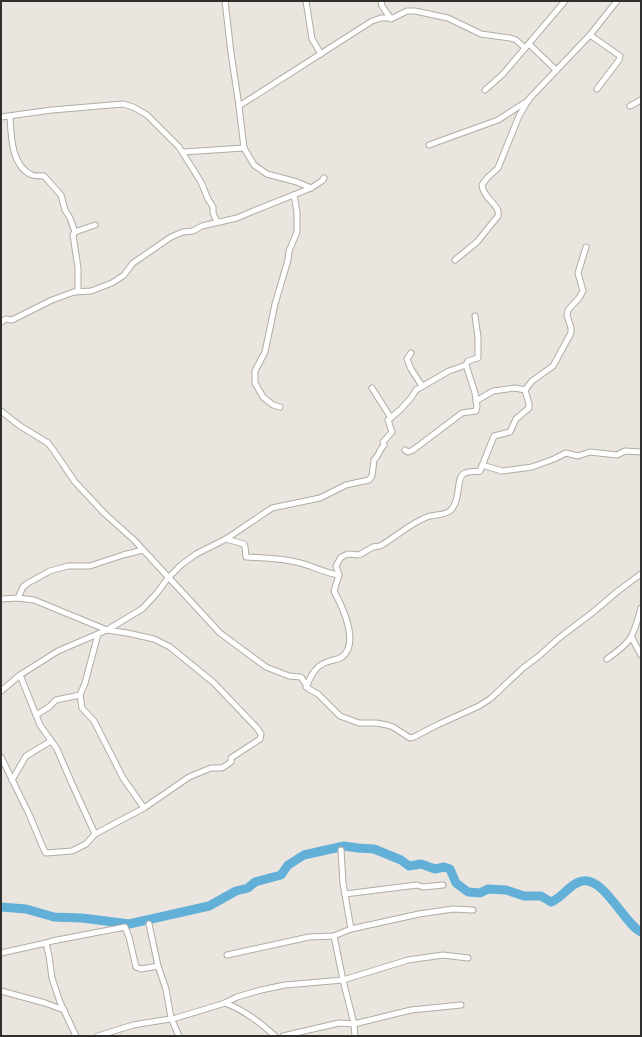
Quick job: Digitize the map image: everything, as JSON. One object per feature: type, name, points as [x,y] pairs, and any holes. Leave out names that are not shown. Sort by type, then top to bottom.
[{"type":"street","points":[[225,1],[244,148],[254,165],[267,174],[297,182],[311,188]]},
{"type":"street","points":[[306,1],[312,39],[321,54]]},
{"type":"street","points":[[381,1],[382,6],[391,19]]},
{"type":"street","points":[[484,90],[503,74],[565,1]]},
{"type":"street","points":[[455,260],[477,242],[498,216],[499,213],[497,208],[486,196],[482,185],[498,168],[520,116],[530,99],[590,35],[617,1]]},
{"type":"street","points":[[239,106],[372,21],[381,18],[391,19],[411,10],[448,18],[477,33],[516,40],[527,46],[556,70]]},
{"type":"street","points":[[590,35],[620,56],[615,66],[597,89]]},
{"type":"street","points":[[429,145],[498,120],[530,99]]},
{"type":"street","points":[[630,106],[641,100]]},
{"type":"street","points":[[1,117],[52,110],[128,105],[138,109],[147,115],[182,152],[201,182],[208,199],[213,206],[213,213],[217,222]]},
{"type":"street","points":[[10,116],[14,147],[17,158],[23,169],[32,175],[44,176],[61,195],[65,210],[70,218],[75,232],[73,235],[78,268],[78,290],[74,292]]},
{"type":"street","points":[[182,152],[244,148]]},
{"type":"street","points":[[1,322],[6,319],[12,320],[52,300],[74,292],[90,291],[112,283],[124,275],[133,263],[171,237],[183,232],[193,231],[202,226],[252,212],[311,188],[324,178]]},
{"type":"street","points":[[280,407],[273,405],[263,397],[255,383],[255,371],[265,352],[275,304],[288,260],[289,251],[297,232],[297,212],[294,195]]},
{"type":"street","points":[[75,232],[95,225]]},
{"type":"street","points":[[525,390],[532,380],[553,366],[571,333],[567,315],[568,310],[579,298],[582,290],[578,273],[586,247]]},
{"type":"street","points":[[1,691],[20,675],[58,651],[107,630],[142,609],[181,565],[196,554],[226,539],[272,508],[320,498],[346,485],[369,480],[372,476],[374,460],[377,458],[381,448],[384,445],[383,442],[392,432],[388,421],[411,398],[416,390],[449,371],[466,365],[468,361],[477,359],[479,356],[475,316]]},
{"type":"street","points":[[411,353],[407,359],[408,364],[422,386]]},
{"type":"street","points":[[405,450],[408,452],[413,450],[462,413],[476,411],[477,406],[473,384],[466,365]]},
{"type":"street","points":[[372,388],[391,418]]},
{"type":"street","points":[[476,401],[493,391],[515,388],[525,390]]},
{"type":"street","points":[[306,687],[312,673],[319,665],[340,658],[346,653],[349,626],[334,591],[338,575],[336,566],[341,557],[348,554],[359,555],[372,547],[380,546],[387,542],[418,521],[450,511],[459,494],[459,479],[461,476],[465,473],[480,471],[494,436],[510,432],[516,419],[528,410],[529,404],[525,390]]},
{"type":"street","points":[[1,411],[20,426],[48,443],[75,482],[104,513],[123,529],[220,633],[266,667],[289,676],[301,677],[306,687],[318,694],[340,716],[359,723],[376,723],[387,725],[410,738],[414,738],[436,725],[479,706],[490,699],[523,668],[641,574]]},
{"type":"street","points":[[482,465],[502,471],[532,467],[566,453],[578,456],[590,452],[617,455],[625,451],[641,452]]},
{"type":"street","points":[[226,539],[244,544],[246,557],[282,559],[312,566],[325,573],[338,575]]},
{"type":"street","points":[[18,598],[23,587],[50,571],[68,566],[90,566],[143,550]]},
{"type":"street","points":[[1,599],[18,598],[34,600],[107,630],[154,639],[170,647],[214,683],[261,734],[260,739],[256,740],[231,758],[231,762],[222,768],[211,768],[189,777],[144,808],[95,834],[86,844],[72,851],[46,853],[1,757]]},
{"type":"street","points":[[607,659],[632,638],[641,608]]},
{"type":"street","points":[[98,634],[85,683],[80,695],[82,708],[94,720],[123,778],[144,808]]},
{"type":"street","points":[[632,638],[641,655]]},
{"type":"street","points":[[20,675],[40,725],[58,749],[72,786],[95,834]]},
{"type":"street","points":[[36,715],[49,707],[56,700],[80,695]]},
{"type":"street","points":[[12,780],[26,756],[51,741]]},
{"type":"street","points":[[341,850],[343,883],[351,929]]},
{"type":"street","points":[[345,894],[417,885],[423,887],[443,884]]},
{"type":"street","points":[[228,956],[309,937],[334,936],[351,929],[383,921],[453,908],[473,910]]},
{"type":"street","points":[[149,924],[158,966],[166,989],[171,1018],[178,1036]]},
{"type":"street","points":[[1,953],[52,941],[125,927],[129,937],[136,967],[141,969],[158,966]]},
{"type":"street","points":[[334,936],[354,1024],[355,1036]]},
{"type":"street","points":[[46,943],[52,978],[76,1036]]},
{"type":"street","points":[[98,1036],[133,1025],[176,1018],[225,1003],[237,997],[285,985],[343,980],[408,960],[443,955],[468,958]]},
{"type":"street","points":[[1,991],[45,1003],[64,1010]]},
{"type":"street","points":[[225,1003],[245,1012],[262,1024],[274,1036]]},
{"type":"street","points":[[283,1036],[339,1023],[354,1024],[411,1010],[461,1005]]},
{"type":"waterway","points":[[1,907],[26,909],[54,917],[82,918],[129,924],[209,906],[236,891],[248,888],[255,882],[281,875],[288,865],[304,855],[344,846],[374,849],[401,860],[409,866],[421,864],[435,869],[444,867],[450,869],[456,883],[468,892],[480,893],[488,889],[506,890],[524,896],[541,896],[551,902],[575,884],[588,881],[596,884],[604,891],[634,927],[641,932]]}]
